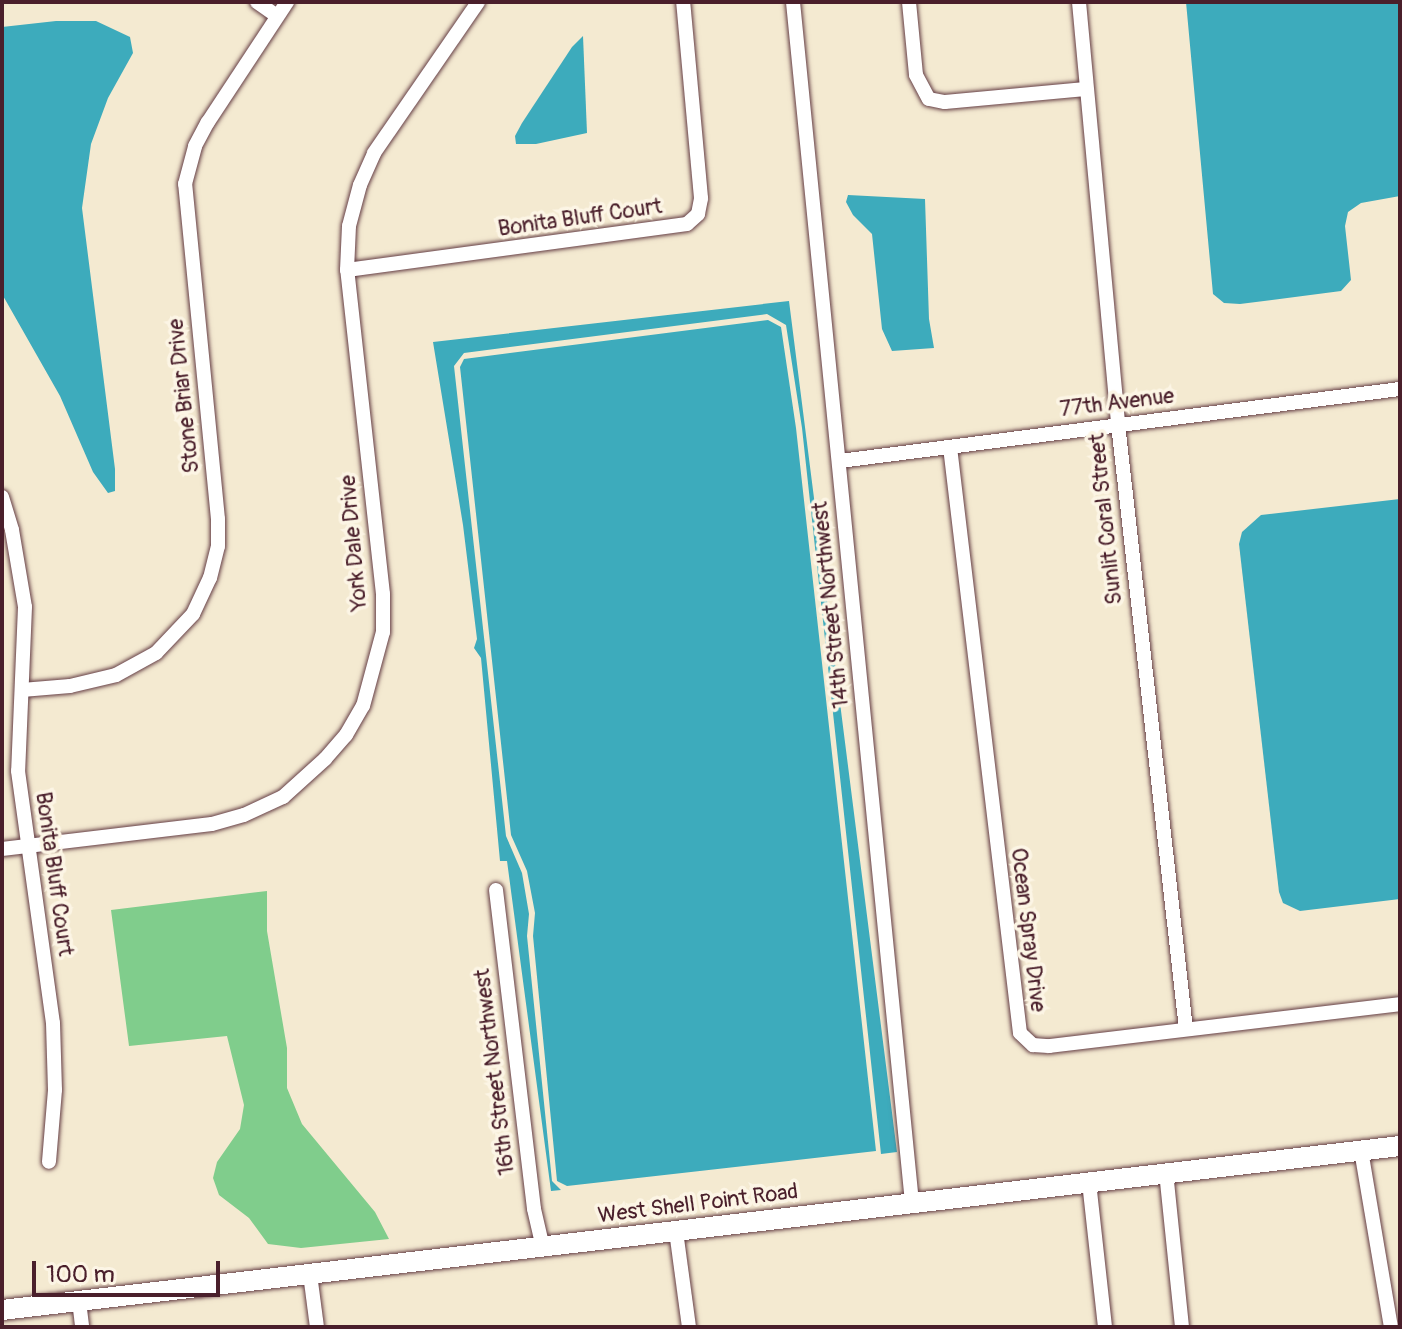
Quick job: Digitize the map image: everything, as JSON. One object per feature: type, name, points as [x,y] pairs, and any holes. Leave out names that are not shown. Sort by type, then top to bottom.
[{"type":"street","points":[[257,2],[277,16]]},
{"type":"street","name":"Stone Briar Drive","points":[[22,690],[70,686],[116,675],[156,653],[193,614],[210,578],[218,546],[218,519],[185,184],[195,146],[287,2]]},
{"type":"street","name":"York Dale Drive","points":[[2,849],[212,824],[244,815],[283,797],[325,759],[346,735],[363,706],[383,632],[383,594],[347,270],[349,226],[360,185],[374,153],[478,2]]},
{"type":"street","name":"Bonita Bluff Court","points":[[347,270],[687,224],[698,214],[701,198],[683,2]]},
{"type":"street","name":"14th Street Northwest","points":[[793,2],[912,1203]]},
{"type":"street","points":[[909,2],[916,75],[929,99],[945,102],[1085,89]]},
{"type":"street","name":"Sunlit Coral Street","points":[[1079,2],[1118,424],[1186,1029]]},
{"type":"street","name":"77th Avenue","points":[[840,461],[1400,389]]},
{"type":"street","name":"Ocean Spray Drive","points":[[950,447],[1020,1033],[1033,1045],[1049,1046],[1400,1004]]},
{"type":"street","name":"Bonita Bluff Court","points":[[2,497],[12,530],[25,607],[18,771],[53,1023],[55,1090],[49,1162]]},
{"type":"street","name":"16th Street Northwest","points":[[496,890],[534,1209],[543,1247]]},
{"type":"street","name":"West Shell Point Road","points":[[2,1310],[1400,1146]]},
{"type":"street","points":[[1361,1150],[1391,1327]]},
{"type":"street","points":[[1166,1172],[1182,1327]]},
{"type":"street","points":[[1089,1182],[1105,1327]]},
{"type":"street","points":[[676,1231],[689,1327]]},
{"type":"street","points":[[310,1274],[317,1327]]},
{"type":"street","points":[[79,1301],[82,1327]]},
{"type":"green space","points":[[267,891],[267,931],[287,1048],[287,1088],[302,1124],[375,1212],[389,1239],[301,1248],[268,1244],[249,1218],[219,1195],[213,1178],[217,1162],[240,1129],[244,1105],[227,1036],[129,1046],[111,910]]},
{"type":"water","points":[[1186,2],[1400,2],[1400,196],[1361,203],[1348,212],[1345,226],[1351,280],[1341,291],[1240,304],[1224,303],[1213,294]]},
{"type":"water","points":[[56,21],[96,21],[130,37],[133,53],[108,98],[91,144],[82,208],[115,469],[115,491],[108,493],[93,472],[60,396],[2,294],[2,27]]},
{"type":"water","points":[[583,36],[587,133],[536,144],[516,144],[515,136],[522,123],[572,47]]},
{"type":"water","points":[[848,195],[925,199],[929,319],[934,348],[892,351],[882,329],[872,234],[853,215],[846,202]]},
{"type":"water","points":[[789,301],[897,1152],[881,1154],[802,428],[786,325],[767,314],[464,353],[454,366],[506,836],[522,873],[529,914],[527,936],[552,1181],[561,1190],[551,1191],[507,861],[500,861],[481,658],[474,648],[477,639],[463,525],[433,342]]},
{"type":"water","points":[[768,320],[781,327],[796,428],[876,1151],[567,1186],[557,1181],[533,936],[535,913],[527,871],[511,835],[460,367],[464,359]]},
{"type":"water","points":[[1400,499],[1400,899],[1300,911],[1283,903],[1279,892],[1239,544],[1242,532],[1261,515]]}]
